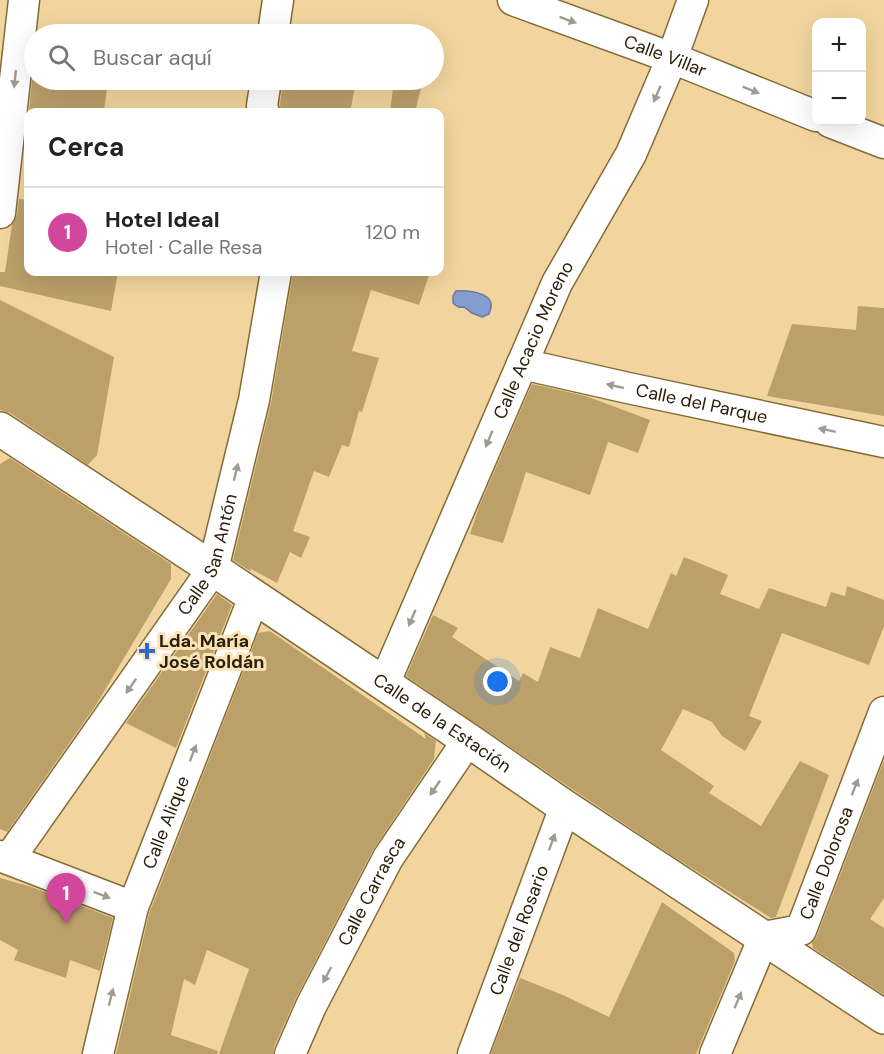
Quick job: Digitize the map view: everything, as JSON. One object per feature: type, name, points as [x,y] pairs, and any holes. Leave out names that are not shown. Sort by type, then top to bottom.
[{"type":"street","points":[[0,213],[24,0]]},
{"type":"street","points":[[274,24],[278,0]]},
{"type":"street","name":"Calle Villar","points":[[513,0],[672,58],[812,114]]},
{"type":"street","name":"Calle Acacio Moreno","points":[[384,684],[557,283],[632,154],[672,58],[693,0]]},
{"type":"street","points":[[263,108],[264,90]]},
{"type":"street","points":[[840,126],[884,143]]},
{"type":"street","name":"Calle San Antón","points":[[4,858],[213,569],[254,400],[275,276]]},
{"type":"street","name":"Calle del Parque","points":[[522,364],[884,442]]},
{"type":"street","name":"Calle de la Estación","points":[[0,429],[213,569],[565,807],[884,1017]]},
{"type":"street","name":"Calle Alique","points":[[98,1054],[133,907],[254,597]]},
{"type":"street","name":"Calle Dolorosa","points":[[764,937],[801,930],[884,712]]},
{"type":"street","name":"Calle Carrasca","points":[[290,1054],[311,1006],[388,858],[468,740]]},
{"type":"street","name":"Calle del Rosario","points":[[473,1054],[565,807]]},
{"type":"street","points":[[4,858],[133,907]]},
{"type":"street","points":[[715,1054],[764,937]]},
{"type":"water","points":[[456,291],[482,294],[487,297],[491,305],[489,314],[482,317],[453,303]]},
{"type":"building","points":[[31,90],[107,90],[104,108],[29,108]]},
{"type":"building","points":[[282,90],[354,90],[351,108],[280,108]]},
{"type":"building","points":[[393,90],[420,90],[416,108],[390,108]]},
{"type":"building","points":[[19,199],[24,200],[24,276],[117,276],[111,311],[0,286],[0,272],[5,272],[12,225],[17,215]]},
{"type":"building","points":[[292,276],[429,276],[419,305],[371,290],[352,351],[379,358],[362,412],[359,411],[349,447],[342,445],[329,477],[314,471],[293,531],[310,537],[301,558],[290,552],[277,583],[251,569],[250,571],[233,560],[271,403]]},
{"type":"building","points":[[0,300],[114,357],[97,455],[88,465],[10,413],[0,410]]},
{"type":"building","points":[[858,306],[884,308],[884,416],[767,396],[792,324],[856,330]]},
{"type":"building","points":[[532,384],[586,396],[650,420],[638,453],[608,442],[590,495],[526,472],[503,543],[470,534],[479,507]]},
{"type":"building","points":[[10,458],[171,564],[171,579],[96,705],[7,832],[0,829],[0,464]]},
{"type":"building","points":[[684,557],[728,575],[720,594],[759,609],[769,588],[826,607],[831,592],[845,596],[847,586],[884,600],[884,626],[869,665],[782,633],[749,716],[762,721],[745,751],[722,736],[712,722],[683,709],[661,750],[714,786],[709,793],[761,826],[800,761],[829,775],[776,917],[771,918],[671,855],[406,676],[433,615],[458,628],[452,637],[519,681],[523,673],[538,682],[550,647],[580,658],[598,608],[648,629],[671,573],[676,576]]},
{"type":"building","points":[[217,594],[232,605],[176,748],[126,723]]},
{"type":"building","points":[[270,631],[426,739],[424,733],[436,741],[434,759],[373,850],[296,998],[273,1054],[219,1054],[249,969],[207,950],[195,985],[184,979],[171,1035],[218,1051],[217,1054],[116,1054],[149,914],[258,633]]},
{"type":"building","points":[[884,760],[884,898],[870,919],[884,928],[884,995],[813,948],[812,943],[817,936]]},
{"type":"building","points":[[0,878],[32,887],[113,918],[100,971],[70,960],[66,978],[14,960],[18,950],[0,940]]},
{"type":"building","points":[[662,902],[734,953],[735,961],[696,1054],[491,1054],[520,978],[609,1017]]},
{"type":"place","name":"Lda. María José Roldán","points":[[147,651]]},
{"type":"place","name":"Hotel Ideal","points":[[66,923]]}]
